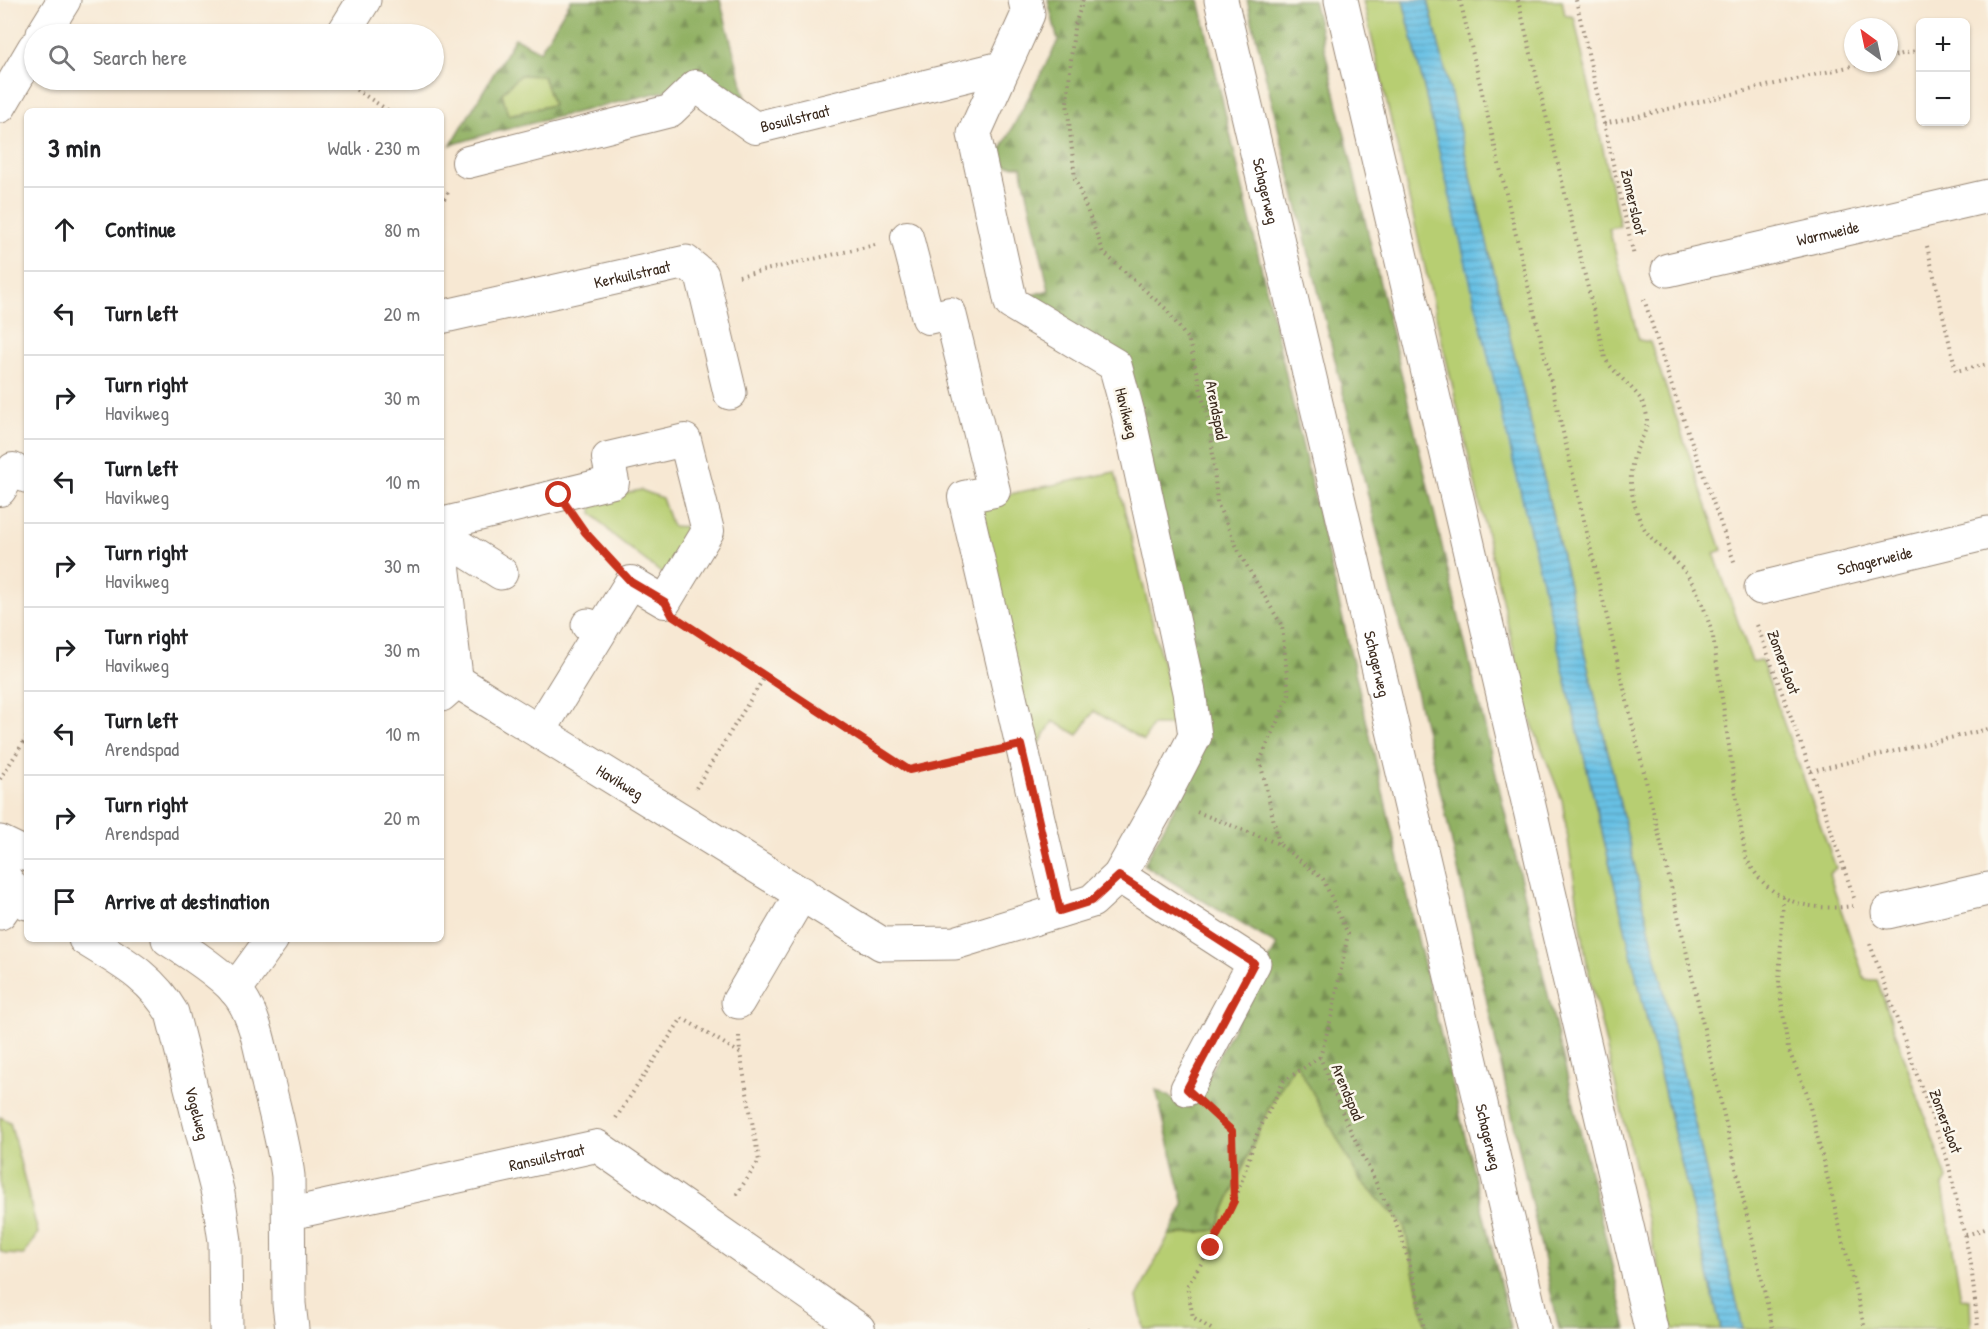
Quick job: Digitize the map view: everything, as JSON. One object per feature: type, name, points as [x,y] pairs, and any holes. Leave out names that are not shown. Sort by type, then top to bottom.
[{"type":"street","points":[[49,24],[64,0]]},
{"type":"street","points":[[349,24],[364,0]]},
{"type":"street","name":"Havikweg","points":[[449,688],[539,732],[882,944],[955,943],[1092,901],[1119,876],[1195,736],[1189,692],[1128,413],[1115,364],[1011,303],[974,134],[1029,14],[1025,0]]},
{"type":"street","name":"Schagerweg","points":[[1221,0],[1534,1329]]},
{"type":"street","points":[[1341,0],[1651,1329]]},
{"type":"street","points":[[9,93],[24,66]]},
{"type":"street","name":"Bosuilstraat","points":[[468,162],[669,111],[696,86],[755,128],[1003,67]]},
{"type":"street","name":"Warmweide","points":[[1649,275],[1988,196]]},
{"type":"street","points":[[908,237],[928,318],[950,313],[994,491],[964,497],[1060,911]]},
{"type":"street","name":"Kerkuilstraat","points":[[444,316],[686,262],[702,275],[730,393]]},
{"type":"street","points":[[444,523],[613,482],[608,458],[685,440],[708,531],[665,602],[631,582],[594,628],[539,732]]},
{"type":"street","points":[[0,490],[13,469],[24,475]]},
{"type":"street","name":"Schagerweide","points":[[1750,590],[1988,533]]},
{"type":"street","points":[[444,537],[501,573]]},
{"type":"street","points":[[444,572],[449,613],[449,688]]},
{"type":"street","points":[[0,842],[24,854]]},
{"type":"street","points":[[1119,876],[1254,963],[1187,1089]]},
{"type":"street","points":[[1873,912],[1988,889]]},
{"type":"street","points":[[738,1002],[802,893]]},
{"type":"street","name":"Vogelweg","points":[[90,942],[146,978],[165,1000],[172,1013],[221,1212],[225,1241],[226,1329]]},
{"type":"street","points":[[173,942],[194,956],[235,990],[249,1012],[285,1155],[290,1214],[289,1294],[292,1329]]},
{"type":"street","points":[[235,990],[270,942]]},
{"type":"street","name":"Ransuilstraat","points":[[290,1214],[597,1146],[859,1329]]},
{"type":"path","name":"Arendspad","points":[[1083,0],[1074,28],[1067,102],[1075,179],[1104,252],[1166,309],[1189,341],[1211,433],[1217,503],[1241,556],[1282,626],[1289,695],[1260,761],[1279,844]]},
{"type":"path","points":[[1460,0],[1674,899],[1773,1329]]},
{"type":"path","points":[[1518,0],[1605,358],[1617,376],[1638,396],[1646,411],[1646,430],[1636,452],[1630,479],[1638,516],[1644,531],[1680,566],[1692,582],[1706,612],[1713,637],[1745,855],[1759,880],[1783,897],[1810,907],[1829,909],[1856,906]]},
{"type":"path","name":"Zomersloot","points":[[1576,0],[1604,124],[1649,275],[1670,381],[1750,590],[1856,906],[1873,912]]},
{"type":"path","points":[[1898,55],[1916,51]]},
{"type":"path","points":[[1604,124],[1844,68]]},
{"type":"path","points":[[356,90],[384,108]]},
{"type":"path","points":[[1919,212],[1956,371],[1988,364]]},
{"type":"path","points":[[704,284],[908,237]]},
{"type":"path","points":[[559,495],[585,532],[631,582]]},
{"type":"path","points":[[665,602],[672,615],[909,770],[1021,745]]},
{"type":"path","points":[[678,817],[765,676]]},
{"type":"path","points":[[1811,771],[1988,729]]},
{"type":"path","points":[[0,779],[24,742]]},
{"type":"path","name":"Arendspad","points":[[1163,798],[1279,844],[1323,879],[1347,934],[1332,1015],[1320,1057],[1345,1119],[1400,1232],[1415,1283],[1424,1329]]},
{"type":"path","points":[[1783,897],[1779,984],[1788,1049],[1806,1091],[1865,1329]]},
{"type":"path","name":"Zomersloot","points":[[1869,943],[1948,1162],[1966,1235],[1978,1329]]},
{"type":"path","points":[[597,1146],[682,1018],[740,1053],[759,1161],[714,1228]]},
{"type":"path","points":[[1211,1329],[1193,1317],[1187,1286],[1211,1248],[1234,1201],[1257,1134],[1284,1081],[1320,1057]]},
{"type":"path","points":[[1187,1089],[1232,1131],[1234,1201]]},
{"type":"path","points":[[1966,1235],[1988,1228]]},
{"type":"path","points":[[1088,1329],[1093,1329]]},
{"type":"green space","points":[[571,0],[720,0],[746,99],[714,79],[487,134],[451,145],[515,38],[540,51]],"holes":[[[520,75],[543,76],[553,105],[508,115],[502,93]]]},
{"type":"green space","points":[[1048,0],[1199,0],[1392,831],[1511,1329],[1427,1329],[1404,1225],[1360,1180],[1296,1062],[1268,1109],[1216,1230],[1169,1235],[1184,1205],[1156,1090],[1191,1108],[1277,945],[1144,865],[1190,778],[1117,354],[1025,297],[1049,290],[1021,166],[993,165],[1058,41]]},
{"type":"green space","points":[[1247,0],[1313,0],[1627,1329],[1559,1329],[1443,802]]},
{"type":"green space","points":[[1363,0],[1403,0],[1721,1329],[1673,1329],[1587,964],[1562,800],[1529,716]]},
{"type":"green space","points":[[1428,0],[1562,0],[1565,15],[1574,17],[1620,226],[1609,229],[1639,340],[1650,342],[1722,550],[1714,553],[1752,662],[1761,660],[1836,868],[1829,874],[1865,980],[1877,980],[1947,1179],[1943,1186],[1961,1299],[1970,1300],[1971,1329],[1743,1329],[1532,428]]},
{"type":"green space","points":[[520,74],[543,76],[553,105],[508,115],[502,93]]},
{"type":"green space","points":[[1115,472],[1178,725],[1152,725],[1144,741],[1094,711],[1078,735],[1053,721],[1036,749],[972,502]]},
{"type":"green space","points":[[617,487],[626,493],[641,490],[662,498],[672,526],[687,527],[693,545],[670,580],[613,535],[592,513],[593,493]]},
{"type":"green space","points":[[1296,1061],[1360,1180],[1404,1225],[1427,1329],[1144,1329],[1137,1297],[1169,1235],[1216,1230],[1268,1109]]},
{"type":"green space","points":[[0,1117],[10,1122],[38,1233],[24,1255],[5,1254],[0,1251]]},
{"type":"water","points":[[1403,0],[1428,0],[1532,428],[1743,1329],[1721,1329]]},
{"type":"route","points":[[559,495],[585,532],[631,582],[665,602],[672,615],[909,770],[1021,745],[1060,911],[1092,901],[1119,876],[1254,963],[1187,1089],[1232,1131],[1234,1201],[1211,1248]]}]
